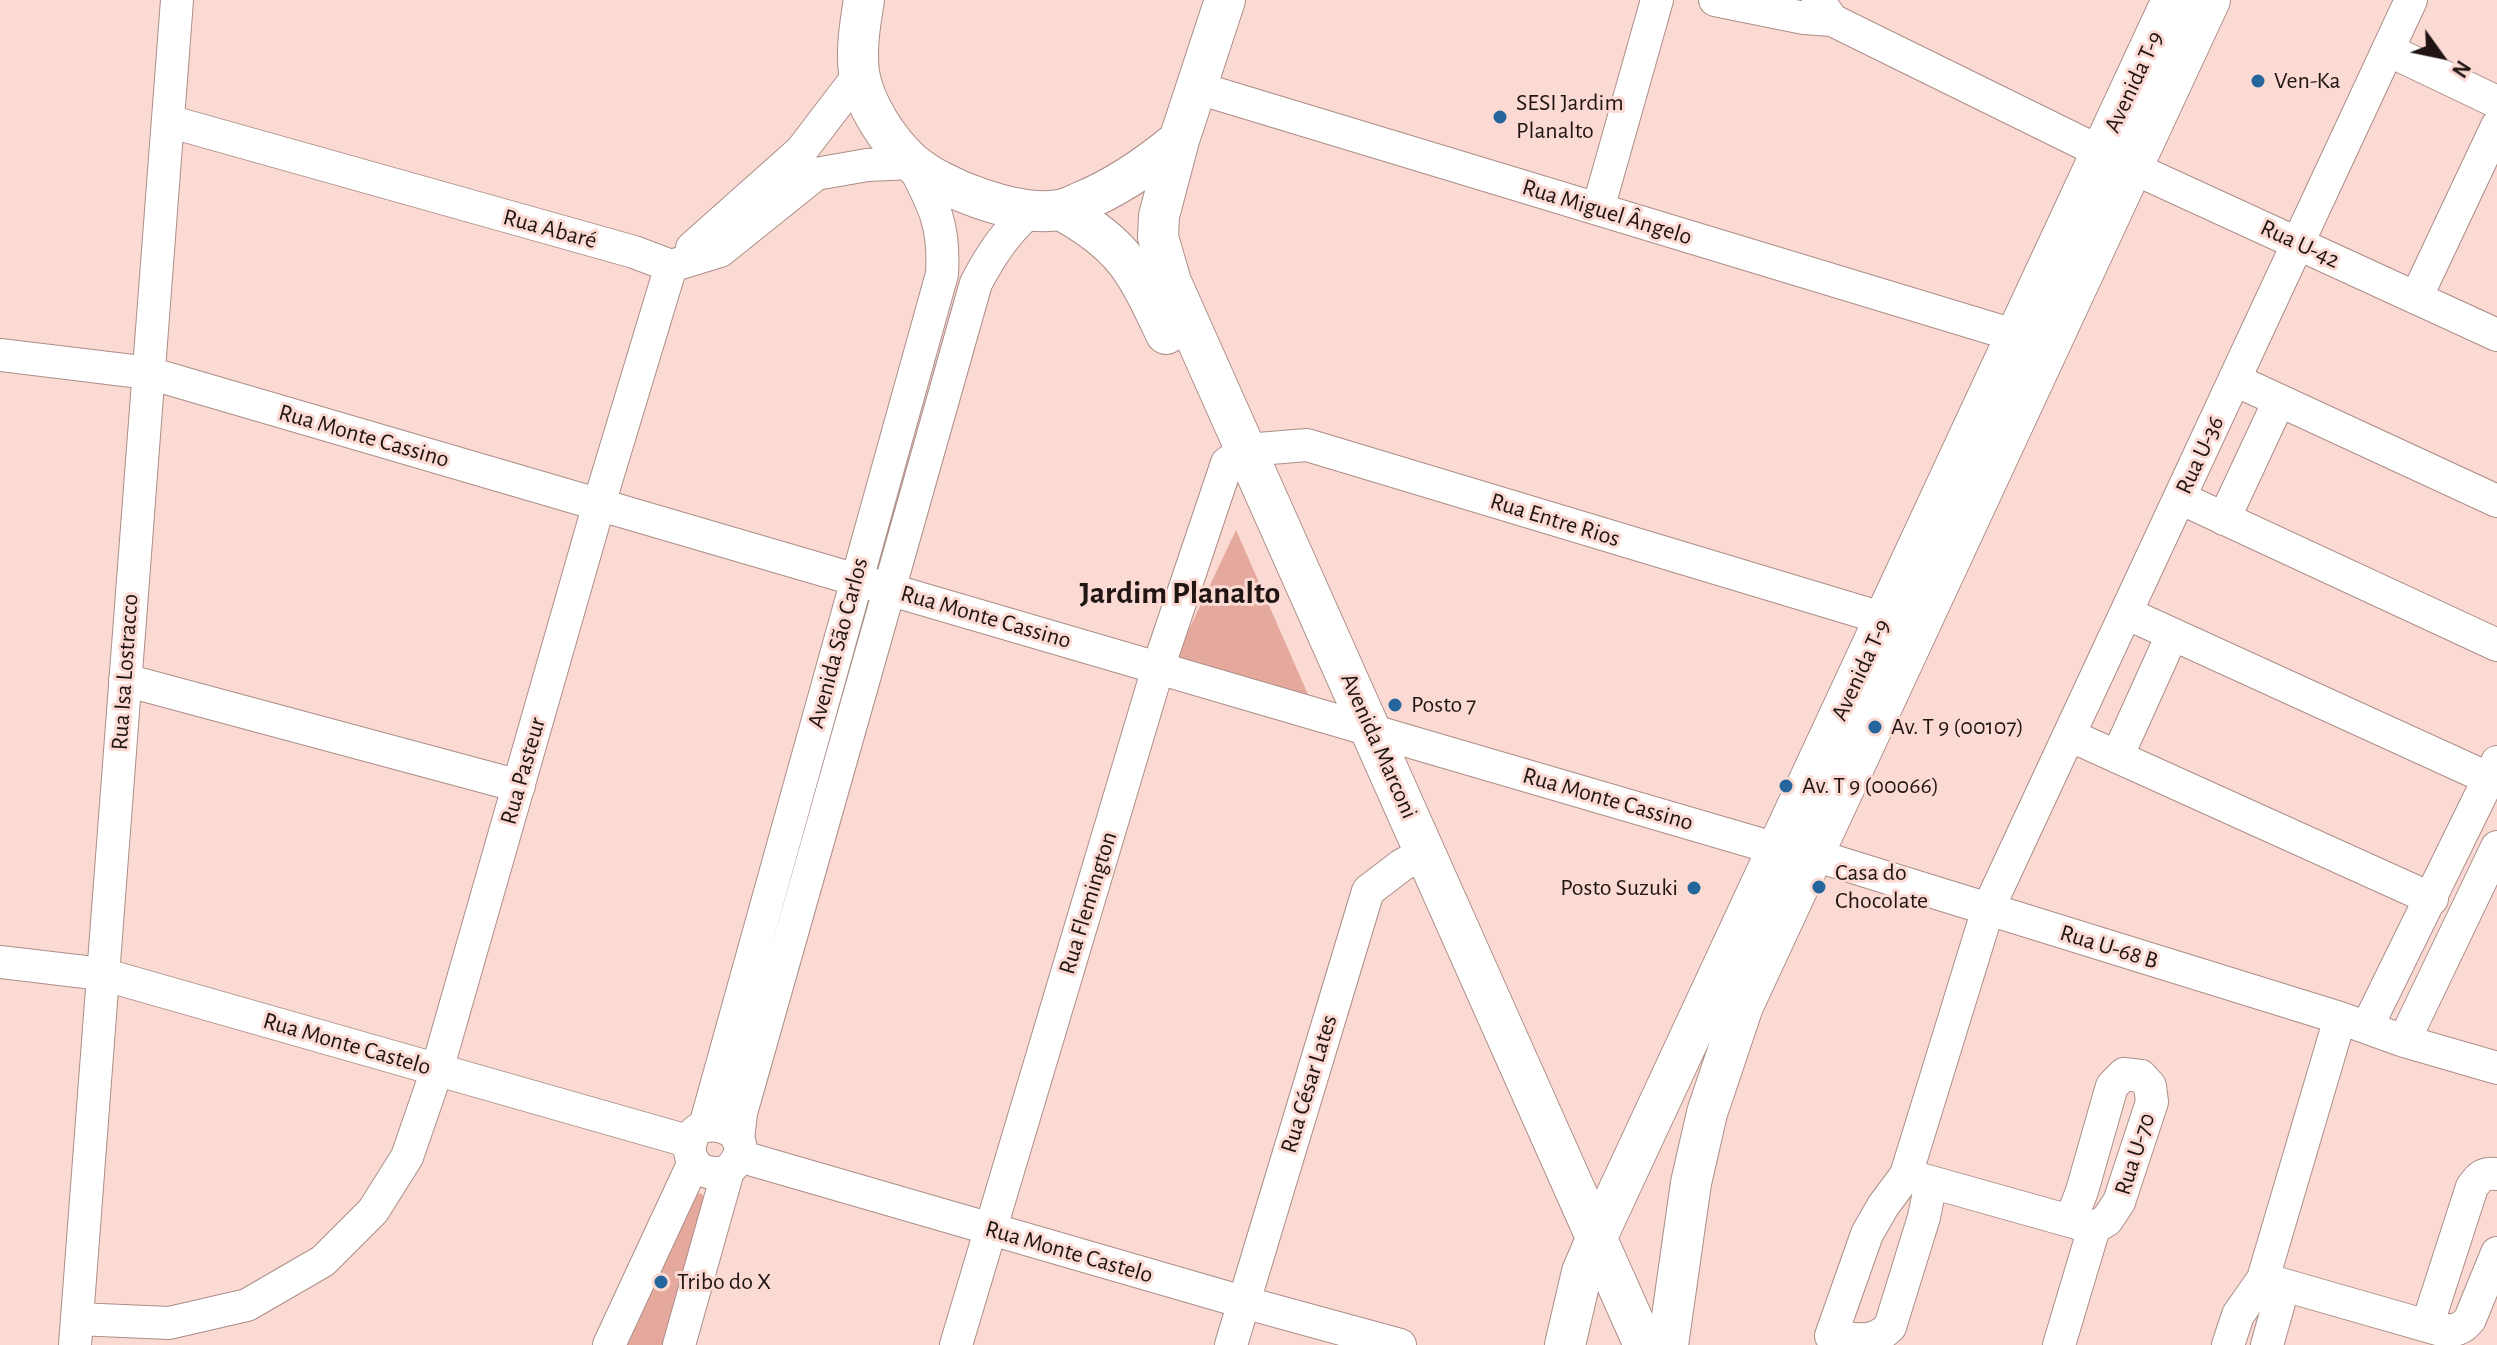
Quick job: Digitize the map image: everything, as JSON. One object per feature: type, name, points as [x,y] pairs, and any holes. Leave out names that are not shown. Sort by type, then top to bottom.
[{"type":"main road","points":[[864,0],[858,52],[859,75],[881,123],[912,163]]},
{"type":"main road","name":"Avenida Marconi","points":[[1159,289],[1159,216],[1179,140],[1225,0]]},
{"type":"main road","name":"Avenida T-9","points":[[1565,1345],[1589,1256],[1796,852],[2118,160],[2172,0]]},
{"type":"main road","name":"Avenida T-9","points":[[1668,1345],[1691,1183],[1724,1056],[1796,852],[1885,619],[2017,336],[2210,0]]},
{"type":"main road","points":[[1045,211],[1108,191],[1179,140]]},
{"type":"main road","name":"Avenida Marconi","points":[[912,163],[967,194],[1045,211],[1107,239],[1159,289],[1237,457],[1589,1256],[1644,1345]]},
{"type":"street","name":"Rua Isa Lostracco","points":[[76,1332],[177,0]]},
{"type":"street","points":[[1598,209],[1657,0]]},
{"type":"street","name":"Rua U-42","points":[[1715,0],[1804,18],[1825,10],[2118,160],[2497,335]]},
{"type":"street","name":"Rua U-36","points":[[1918,1178],[1988,909],[2411,0]]},
{"type":"street","points":[[2388,50],[2497,102]]},
{"type":"street","points":[[671,266],[809,163],[859,75]]},
{"type":"street","name":"Rua Miguel Ângelo","points":[[1198,88],[2017,336]]},
{"type":"street","name":"Rua Abaré","points":[[168,121],[634,252],[671,266]]},
{"type":"street","points":[[2416,298],[2493,145]]},
{"type":"street","points":[[809,163],[912,163]]},
{"type":"street","name":"Avenida São Carlos","points":[[609,1345],[696,1144],[942,274],[940,225],[933,203],[912,163]]},
{"type":"street","name":"Avenida São Carlos","points":[[679,1345],[735,1156],[741,1113],[976,283],[1009,229],[1045,211]]},
{"type":"street","name":"Rua Pasteur","points":[[76,1332],[169,1323],[247,1305],[323,1261],[373,1211],[407,1157],[437,1070],[599,504],[671,266]]},
{"type":"street","points":[[942,274],[976,283]]},
{"type":"street","name":"Rua Monte Cassino","points":[[3,356],[149,373],[1796,852]]},
{"type":"street","points":[[2235,380],[2497,501]]},
{"type":"street","name":"Rua U-36","points":[[2224,519],[2279,401]]},
{"type":"street","name":"Rua Entre Rios","points":[[1237,457],[1307,445],[1885,619]]},
{"type":"street","name":"Rua Flemington","points":[[956,1345],[1158,668],[1237,457]]},
{"type":"street","points":[[2180,498],[2497,645]]},
{"type":"street","points":[[2126,613],[2493,771],[2432,899],[2353,1022],[2274,1282],[2267,1345]]},
{"type":"street","points":[[2117,757],[2172,635]]},
{"type":"street","points":[[125,680],[519,786]]},
{"type":"street","points":[[2069,735],[2432,899]]},
{"type":"street","points":[[2404,1041],[2497,847]]},
{"type":"street","name":"Rua U-68 B","points":[[1796,852],[2497,1068]]},
{"type":"street","name":"Rua César Lates","points":[[1231,1345],[1368,891],[1414,859]]},
{"type":"street","name":"Rua Monte Castelo","points":[[0,962],[102,974],[696,1144]]},
{"type":"street","points":[[718,1124],[731,1129],[735,1156],[709,1174],[700,1170],[696,1144],[718,1124]]},
{"type":"street","name":"Rua Monte Castelo","points":[[735,1156],[1400,1345]]},
{"type":"street","points":[[2435,1334],[2472,1187],[2486,1173],[2497,1174]]},
{"type":"street","points":[[1918,1178],[2083,1224],[2059,1345]]},
{"type":"street","points":[[1918,1178],[1924,1217],[1890,1327],[1880,1337],[1829,1341],[1867,1234],[1883,1206],[1918,1178]]},
{"type":"street","points":[[2274,1282],[2435,1334],[2464,1328],[2497,1253]]},
{"type":"street","points":[[2228,1345],[2238,1315],[2274,1282]]},
{"type":"shaded area","points":[[1236,530],[1313,706],[1175,659]]},
{"type":"shaded area","points":[[700,1193],[708,1200],[668,1345],[615,1345],[689,1197]]},
{"type":"place","name":"Ven-Ka","points":[[2258,81]]},
{"type":"place","name":"SESI Jardim Planalto","points":[[1500,117]]},
{"type":"place","name":"Posto 7","points":[[1395,705]]},
{"type":"place","name":"Av. T 9 (00107)","points":[[1875,727]]},
{"type":"place","name":"Av. T 9 (00066)","points":[[1786,786]]},
{"type":"place","name":"Casa do Chocolate","points":[[1819,887]]},
{"type":"place","name":"Posto Suzuki","points":[[1694,888]]},
{"type":"place","name":"Tribo do X","points":[[661,1282]]},
{"type":"district","name":"Jardim Planalto","points":[[1180,593]]}]
